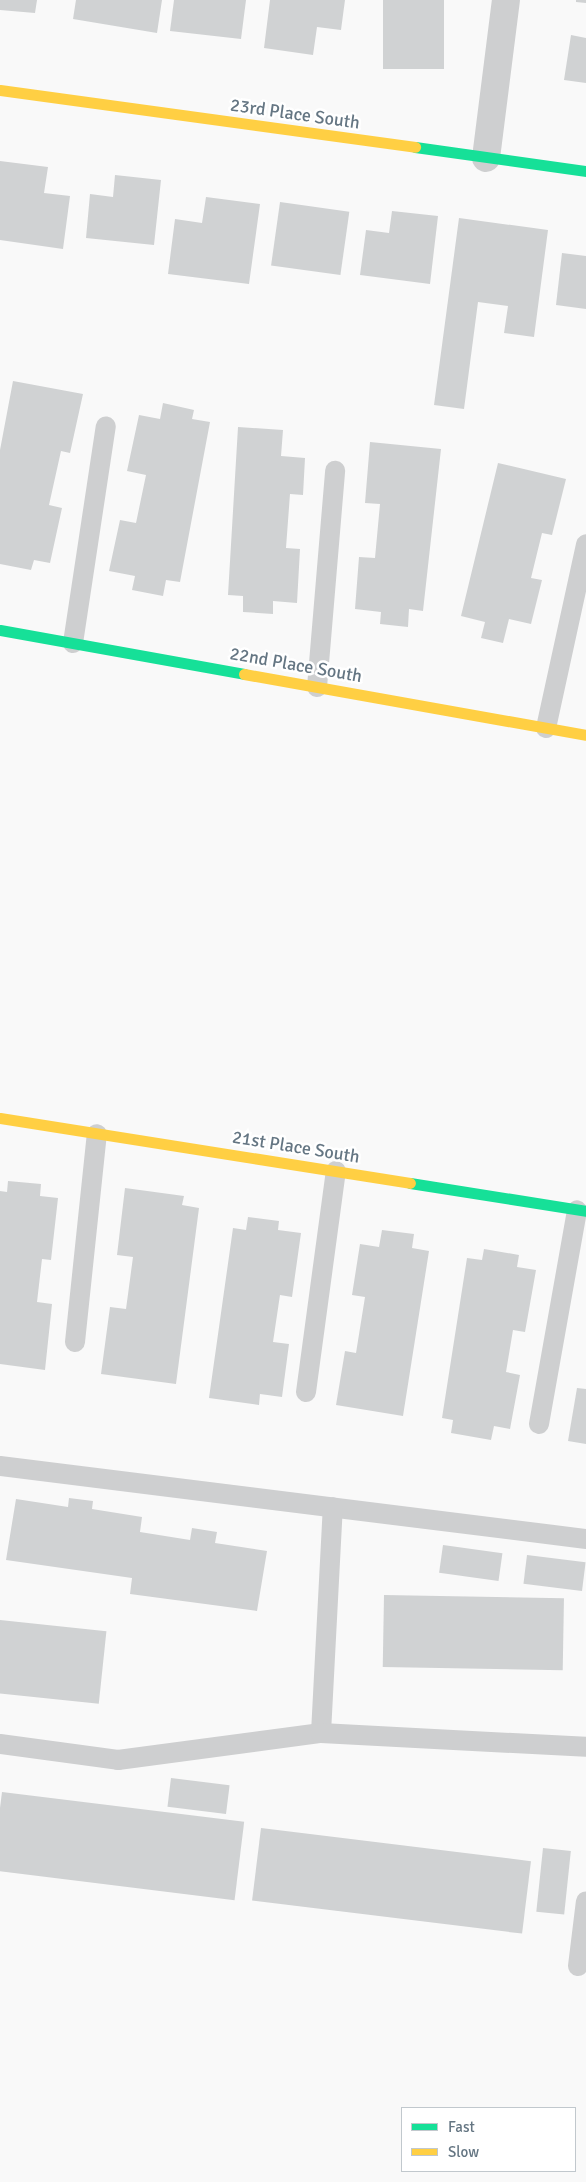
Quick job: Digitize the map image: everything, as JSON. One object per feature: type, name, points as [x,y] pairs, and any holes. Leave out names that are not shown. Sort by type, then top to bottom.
[{"type":"street","points":[[486,158],[506,0]]},
{"type":"street","name":"23rd Place South","points":[[0,90],[586,171]]},
{"type":"street","name":"22nd Place South","points":[[0,630],[586,735]]},
{"type":"street","name":"21st Place South","points":[[0,1118],[582,1211]]},
{"type":"lane","points":[[73,643],[106,426]]},
{"type":"lane","points":[[317,687],[336,471]]},
{"type":"lane","points":[[546,728],[586,544]]},
{"type":"lane","points":[[75,1342],[97,1134]]},
{"type":"lane","points":[[306,1392],[336,1171]]},
{"type":"lane","points":[[539,1424],[582,1211]]},
{"type":"lane","points":[[0,1466],[586,1539]]},
{"type":"lane","points":[[321,1733],[333,1507]]},
{"type":"lane","points":[[0,1744],[118,1760],[321,1733],[586,1747]]},
{"type":"lane","points":[[578,1966],[586,1901]]},
{"type":"building","points":[[0,0],[37,0],[35,13],[0,10]]},
{"type":"building","points":[[76,0],[162,0],[157,33],[73,19]]},
{"type":"building","points":[[174,0],[246,0],[241,39],[170,31]]},
{"type":"building","points":[[270,0],[345,0],[341,30],[317,27],[313,55],[264,48]]},
{"type":"building","points":[[383,0],[444,0],[444,69],[383,69]]},
{"type":"building","points":[[576,0],[586,0],[586,3],[576,2]]},
{"type":"building","points":[[571,35],[586,38],[586,83],[564,80]]},
{"type":"building","points":[[0,161],[48,167],[44,193],[70,196],[63,249],[0,240]]},
{"type":"building","points":[[115,175],[161,180],[154,245],[86,238],[90,194],[113,197]]},
{"type":"building","points":[[206,197],[260,204],[249,284],[168,274],[175,219],[202,223]]},
{"type":"building","points":[[280,202],[349,212],[340,275],[271,265]]},
{"type":"building","points":[[392,211],[438,216],[430,284],[360,275],[366,230],[389,233]]},
{"type":"building","points":[[459,218],[548,230],[534,337],[504,333],[508,306],[478,302],[464,409],[434,405]]},
{"type":"building","points":[[562,253],[586,256],[586,309],[556,305]]},
{"type":"building","points":[[13,381],[83,394],[70,453],[61,451],[49,505],[62,508],[50,563],[34,560],[31,570],[0,564],[0,450]]},
{"type":"building","points":[[163,403],[194,410],[192,419],[210,422],[180,582],[166,580],[163,596],[132,590],[135,576],[109,571],[120,520],[136,523],[146,475],[127,471],[139,415],[160,419]]},
{"type":"building","points":[[238,427],[283,430],[281,456],[305,458],[303,495],[290,494],[286,548],[300,549],[297,603],[273,601],[273,614],[243,612],[243,596],[228,595]]},
{"type":"building","points":[[370,442],[441,449],[423,611],[409,609],[408,627],[380,624],[381,612],[355,609],[359,557],[375,558],[380,504],[365,503]]},
{"type":"building","points":[[498,463],[566,479],[552,535],[542,533],[531,578],[542,580],[531,624],[509,619],[503,643],[481,638],[485,622],[461,616]]},
{"type":"building","points":[[8,1181],[41,1184],[40,1196],[58,1198],[51,1260],[42,1259],[37,1302],[52,1304],[45,1370],[0,1364],[0,1191],[7,1192]]},
{"type":"building","points":[[125,1188],[184,1196],[182,1205],[199,1208],[176,1384],[101,1374],[110,1307],[126,1309],[133,1257],[117,1255]]},
{"type":"building","points":[[248,1217],[279,1221],[278,1230],[301,1233],[292,1297],[280,1295],[273,1342],[289,1344],[282,1397],[260,1394],[259,1405],[209,1398],[233,1228],[246,1230]]},
{"type":"building","points":[[382,1230],[414,1234],[412,1248],[429,1251],[403,1416],[336,1405],[345,1351],[356,1353],[365,1297],[352,1295],[360,1244],[379,1247]]},
{"type":"building","points":[[484,1249],[519,1255],[517,1267],[536,1270],[525,1332],[513,1330],[506,1372],[520,1375],[510,1429],[494,1426],[491,1440],[451,1433],[453,1420],[442,1418],[467,1258],[482,1260]]},
{"type":"building","points":[[577,1388],[586,1389],[586,1444],[568,1441]]},
{"type":"building","points":[[69,1498],[93,1501],[92,1509],[142,1517],[140,1532],[190,1540],[192,1528],[217,1532],[215,1543],[267,1551],[257,1611],[130,1594],[132,1578],[6,1560],[16,1499],[68,1507]]},
{"type":"building","points":[[443,1545],[502,1553],[499,1581],[439,1573]]},
{"type":"building","points":[[527,1555],[586,1562],[582,1591],[523,1584]]},
{"type":"building","points":[[384,1595],[564,1598],[563,1670],[383,1667]]},
{"type":"building","points":[[0,1620],[106,1631],[99,1704],[0,1693]]},
{"type":"building","points":[[171,1778],[230,1785],[226,1814],[167,1807]]},
{"type":"building","points":[[2,1792],[244,1822],[235,1900],[0,1871],[0,1808]]},
{"type":"building","points":[[261,1828],[531,1861],[522,1934],[252,1900]]},
{"type":"building","points":[[543,1848],[571,1851],[564,1915],[536,1912]]},
{"type":"traffic: fast","points":[[415,147],[586,171]]},
{"type":"traffic: fast","points":[[0,630],[244,674]]},
{"type":"traffic: fast","points":[[410,1183],[586,1211]]},
{"type":"traffic: slow","points":[[0,90],[415,147]]},
{"type":"traffic: slow","points":[[244,674],[586,735]]},
{"type":"traffic: slow","points":[[0,1118],[410,1183]]}]
